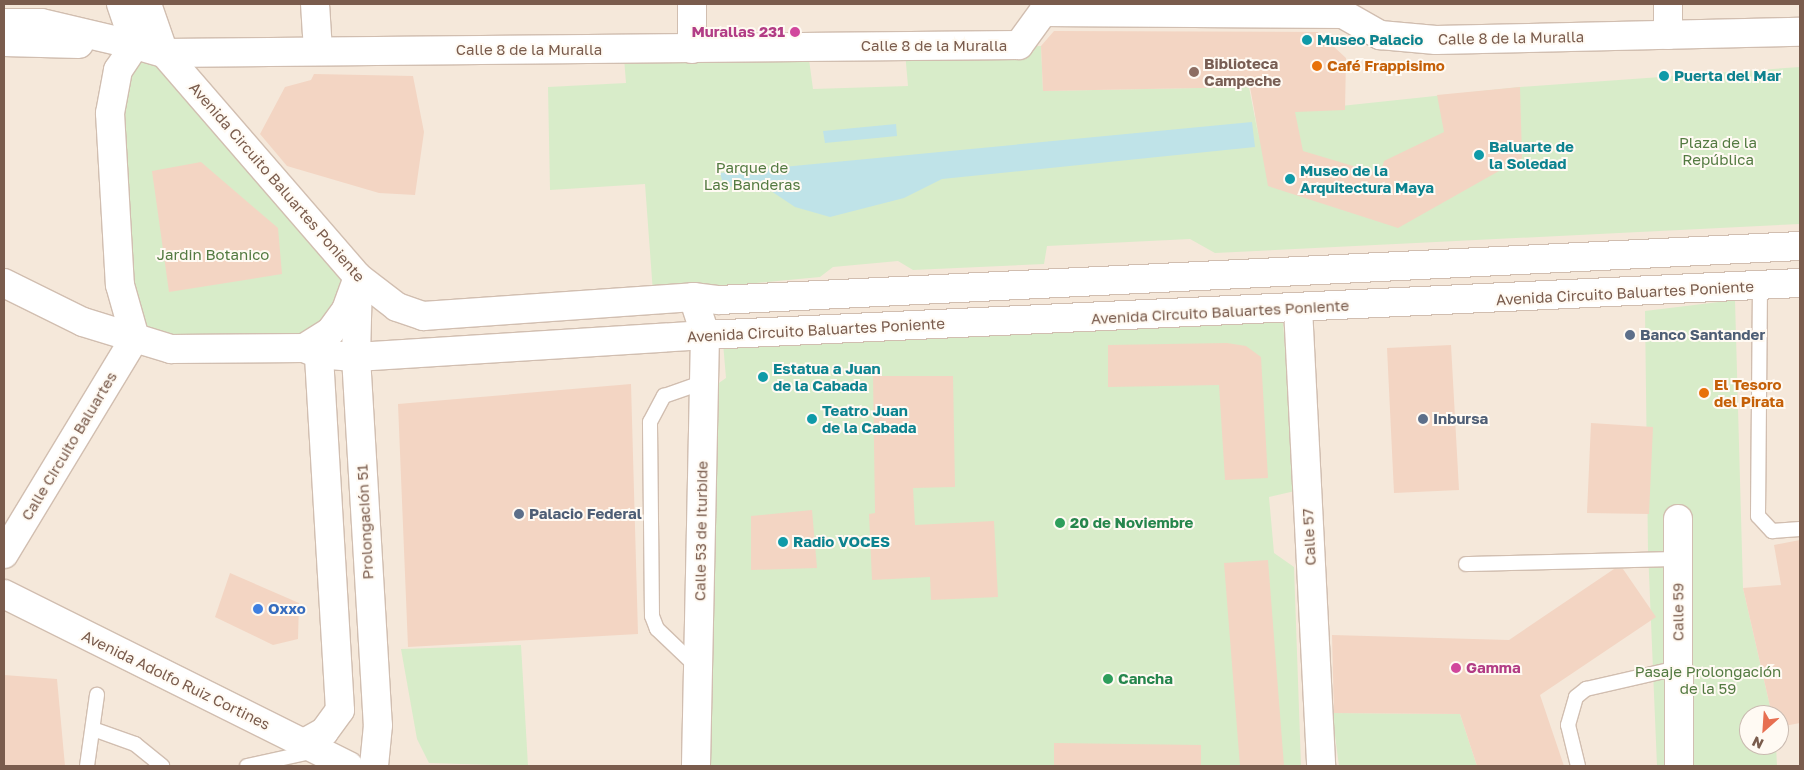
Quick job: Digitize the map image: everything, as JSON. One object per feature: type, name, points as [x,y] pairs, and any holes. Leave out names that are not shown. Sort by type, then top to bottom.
[{"type":"main road","points":[[121,4],[135,45]]},
{"type":"main road","points":[[147,4],[164,53]]},
{"type":"main road","points":[[315,4],[318,52]]},
{"type":"main road","points":[[692,4],[692,49]]},
{"type":"main road","points":[[1668,4],[1668,35]]},
{"type":"main road","name":"Calle 8 de la Muralla","points":[[135,45],[164,53],[1019,45],[1043,8],[1343,9],[1380,35],[1406,38],[1800,32]]},
{"type":"main road","points":[[4,22],[41,23],[135,45]]},
{"type":"main road","points":[[4,42],[135,45]]},
{"type":"main road","points":[[135,45],[118,70],[110,113],[120,285],[136,338]]},
{"type":"main road","name":"Avenida Circuito Baluartes Poniente","points":[[164,53],[358,278],[396,307],[423,316],[694,297],[719,300],[1800,246]]},
{"type":"main road","points":[[311,747],[340,710],[311,351],[330,332],[346,310],[358,278]]},
{"type":"main road","name":"Prolongación 51","points":[[358,278],[356,357],[378,725],[374,766]]},
{"type":"main road","name":"Avenida Circuito Baluartes Poniente","points":[[4,283],[83,322],[172,349],[311,351],[356,357],[705,335],[1800,283]]},
{"type":"main road","name":"Calle 53 de Iturbide","points":[[694,297],[705,335],[696,766]]},
{"type":"main road","name":"Calle 57","points":[[1298,308],[1321,766]]},
{"type":"main road","name":"Calle Circuito Baluartes","points":[[4,554],[136,338]]},
{"type":"main road","name":"Calle 59","points":[[1678,519],[1678,766]]},
{"type":"main road","name":"Avenida Adolfo Ruiz Cortines","points":[[4,594],[349,766]]},
{"type":"lane","points":[[1760,286],[1758,516],[1772,530],[1800,529]]},
{"type":"lane","points":[[698,668],[657,629],[652,616],[650,422],[664,396],[704,382]]},
{"type":"lane","points":[[1466,564],[1678,559]]},
{"type":"lane","points":[[1578,766],[1568,725],[1576,697],[1586,689],[1678,668]]},
{"type":"lane","points":[[87,766],[97,695]]},
{"type":"lane","points":[[93,729],[135,744],[162,766]]},
{"type":"lane","points":[[247,766],[311,747]]},
{"type":"shaded area","points":[[4,4],[1800,4],[1800,766],[4,766]]},
{"type":"green space","name":"Jardin Botanico","points":[[135,45],[164,53],[358,277],[304,348],[135,338],[110,113]]},
{"type":"green space","name":"Parque de Las Banderas","points":[[1041,46],[1043,91],[1249,87],[1259,139],[1255,115],[1520,87],[1800,67],[1800,224],[1215,253],[1190,239],[1047,246],[1044,264],[913,270],[898,261],[833,267],[820,277],[653,293],[645,184],[550,190],[548,87],[626,83],[624,58],[808,52],[813,89],[908,86],[905,52]]},
{"type":"green space","name":"Pasaje Prolongación de la 59","points":[[1735,300],[1743,588],[1770,705],[1739,705],[1739,755],[1776,755],[1777,766],[1657,766],[1648,550],[1645,311]]},
{"type":"green space","name":"20 de Noviembre","points":[[1283,321],[1295,491],[1269,497],[1274,553],[1294,567],[1301,766],[708,766],[716,385],[726,378],[723,343]]},
{"type":"green space","points":[[521,645],[528,766],[429,763],[417,739],[401,649]]},
{"type":"green space","points":[[1332,713],[1460,714],[1477,766],[1339,766]]},
{"type":"water","points":[[1252,122],[1255,147],[942,179],[904,198],[830,217],[795,207],[762,185],[724,187],[720,173]]},
{"type":"water","points":[[896,124],[897,136],[825,143],[823,131]]},
{"type":"building","points":[[1054,31],[1318,32],[1346,58],[1345,110],[1295,112],[1303,151],[1380,174],[1384,161],[1444,132],[1437,95],[1520,87],[1522,158],[1398,228],[1268,186],[1250,87],[1043,91],[1041,46]]},
{"type":"building","points":[[314,74],[413,76],[424,132],[415,195],[379,193],[287,166],[260,134],[285,87],[311,80]]},
{"type":"building","points":[[201,162],[278,228],[282,274],[169,292],[152,171]]},
{"type":"building","points":[[1227,343],[1246,346],[1261,357],[1268,478],[1225,480],[1219,385],[1108,387],[1108,345]]},
{"type":"building","name":"Inbursa","points":[[1451,345],[1459,490],[1394,493],[1387,348]]},
{"type":"building","points":[[873,376],[953,376],[955,487],[913,488],[915,525],[994,521],[998,597],[931,600],[930,577],[872,580],[869,514],[875,513]]},
{"type":"building","name":"Palacio Federal","points":[[631,384],[638,634],[408,647],[398,404]]},
{"type":"building","points":[[1591,423],[1653,427],[1649,514],[1587,513]]},
{"type":"building","name":"Radio VOCES","points":[[812,510],[817,568],[751,570],[751,516]]},
{"type":"building","points":[[1800,540],[1800,723],[1789,725],[1789,705],[1770,705],[1743,588],[1781,585],[1774,545]]},
{"type":"building","points":[[1268,560],[1284,766],[1240,766],[1224,563]]},
{"type":"building","name":"Gamma","points":[[1614,569],[1623,569],[1656,617],[1540,695],[1564,766],[1477,766],[1460,714],[1334,713],[1332,635],[1509,640]]},
{"type":"building","name":"Oxxo","points":[[230,573],[299,603],[298,639],[273,645],[215,617]]},
{"type":"building","points":[[4,675],[57,679],[65,766],[4,766]]},
{"type":"building","points":[[1054,743],[1201,745],[1201,766],[1054,766]]},
{"type":"place","name":"Murallas 231","points":[[795,32]]},
{"type":"place","name":"Museo Palacio","points":[[1307,40]]},
{"type":"place","name":"Café Frappisimo","points":[[1317,66]]},
{"type":"place","name":"Biblioteca Campeche","points":[[1194,72]]},
{"type":"place","name":"Puerta del Mar","points":[[1664,76]]},
{"type":"place","name":"Baluarte de la Soledad","points":[[1479,155]]},
{"type":"place","name":"Museo de la Arquitectura Maya","points":[[1290,179]]},
{"type":"place","name":"Banco Santander","points":[[1630,335]]},
{"type":"place","name":"Estatua a Juan de la Cabada","points":[[763,377]]},
{"type":"place","name":"El Tesoro del Pirata","points":[[1704,393]]},
{"type":"place","name":"Teatro Juan de la Cabada","points":[[812,419]]},
{"type":"place","name":"Inbursa","points":[[1423,419]]},
{"type":"place","name":"Palacio Federal","points":[[519,514]]},
{"type":"place","name":"20 de Noviembre","points":[[1060,523]]},
{"type":"place","name":"Radio VOCES","points":[[783,542]]},
{"type":"place","name":"Oxxo","points":[[258,609]]},
{"type":"place","name":"Gamma","points":[[1456,668]]},
{"type":"place","name":"Cancha","points":[[1108,679]]},
{"type":"park label","name":"Plaza de la República","points":[[1718,150]]}]
